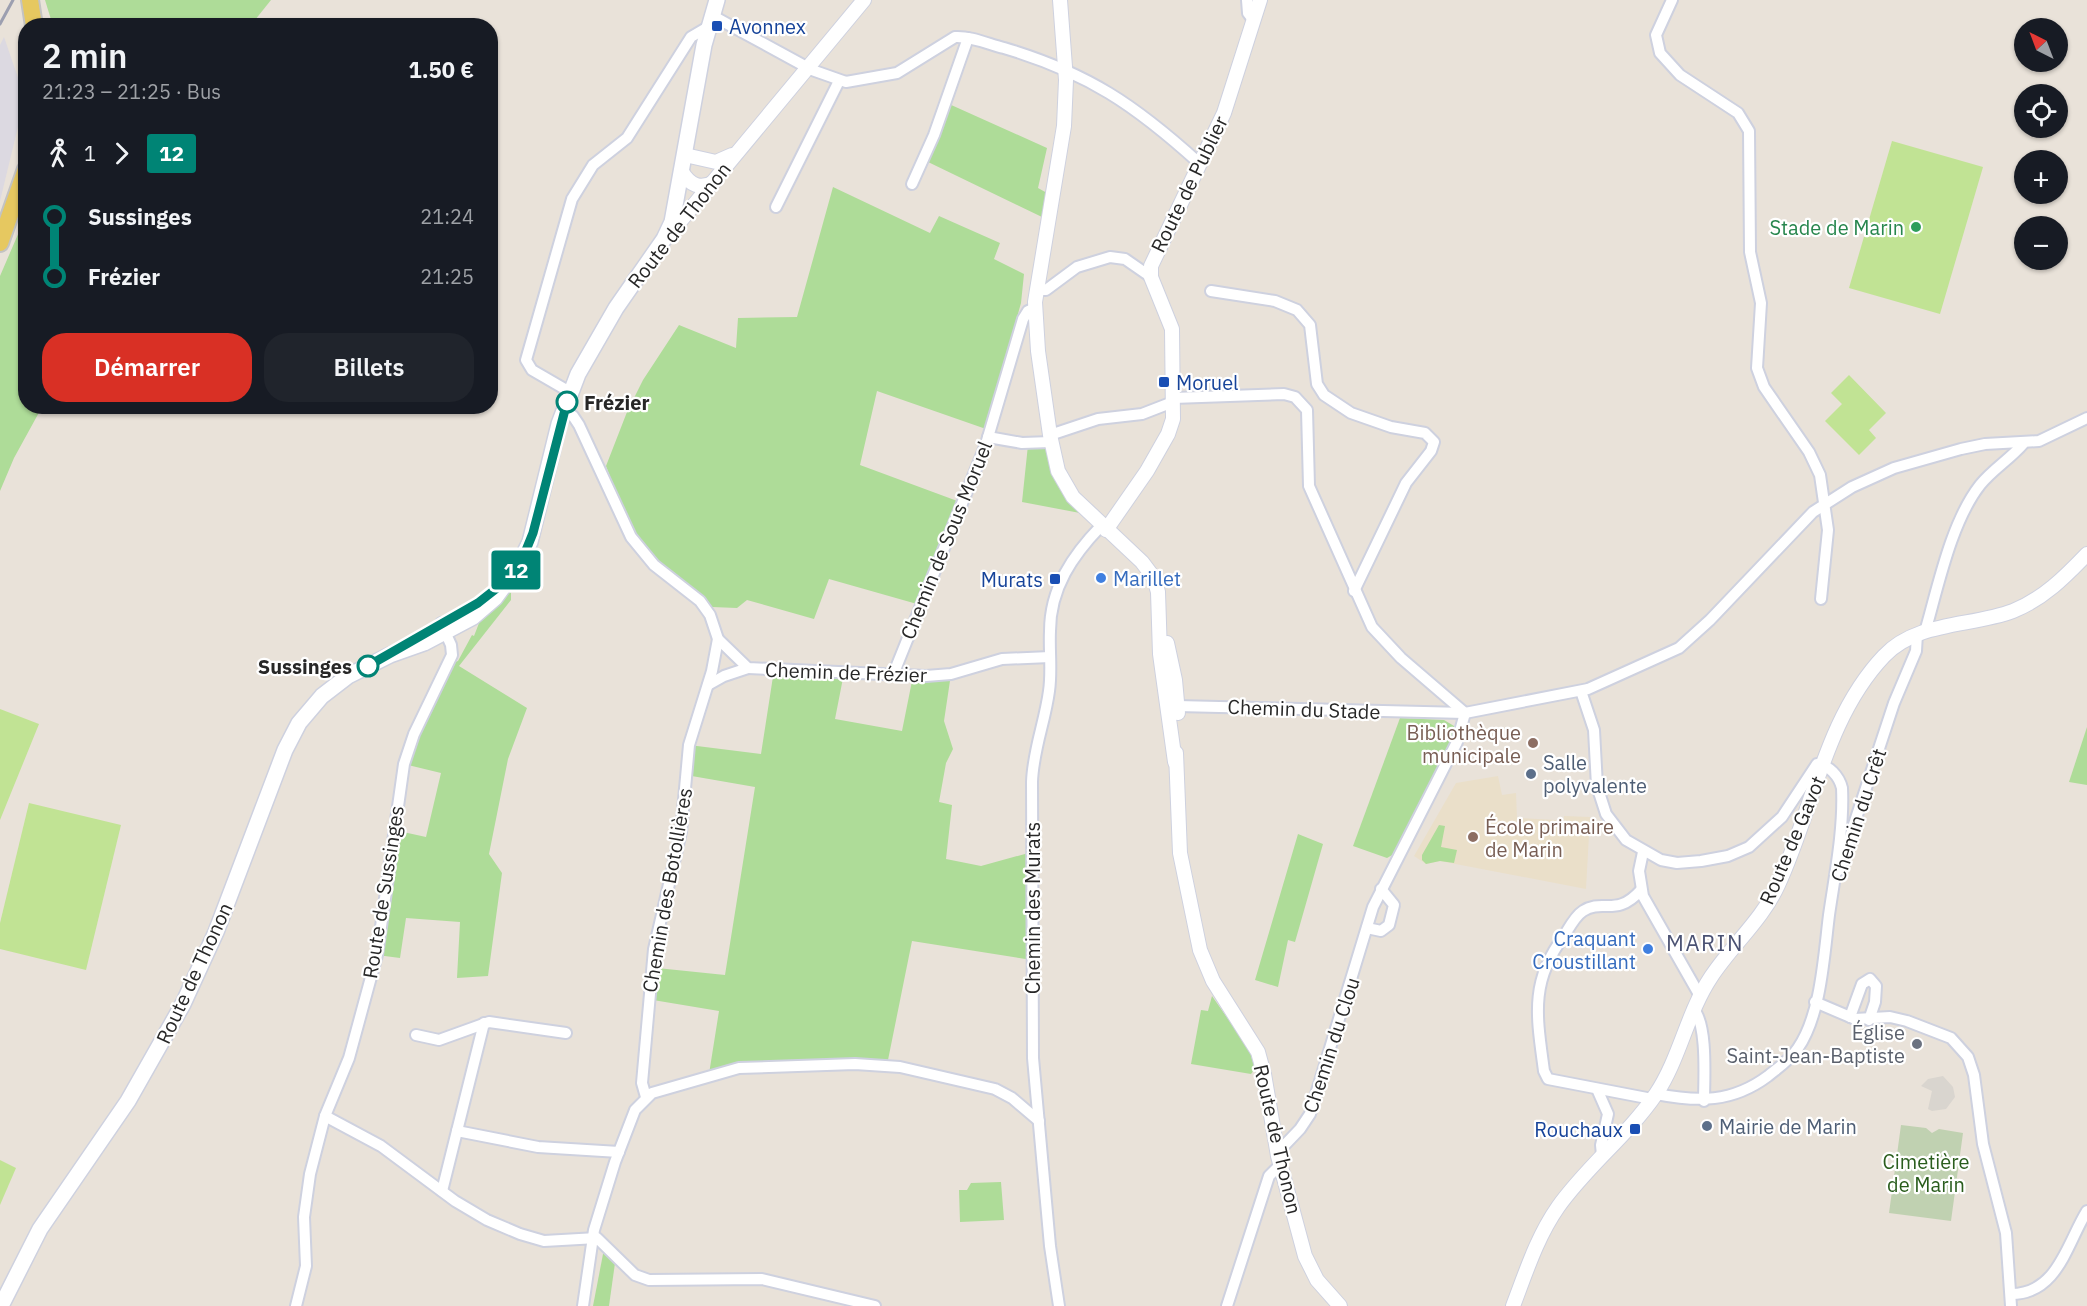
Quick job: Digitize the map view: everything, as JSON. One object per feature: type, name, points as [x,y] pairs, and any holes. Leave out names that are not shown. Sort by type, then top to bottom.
[{"type":"main road","points":[[30,0],[32,18]]},
{"type":"main road","points":[[660,244],[674,216],[712,9]]},
{"type":"main road","points":[[0,243],[18,192]]},
{"type":"main road","name":"Route de Thonon","points":[[1,1306],[40,1229],[128,1101],[183,1004],[216,932],[295,730],[312,706],[332,687],[390,655],[418,645],[443,628],[486,609],[508,580],[522,560],[533,533],[563,411],[570,392],[616,308],[660,244]]},
{"type":"street","name":"Route de Thonon","points":[[660,244],[864,0]]},
{"type":"street","name":"Route de Thonon","points":[[1060,0],[1065,69],[1065,110],[1061,156],[1036,290],[1035,308],[1050,439],[1058,471],[1067,489],[1103,528],[1151,572],[1158,592],[1160,654],[1173,706],[1169,730],[1175,762],[1179,843],[1197,940],[1213,981],[1249,1035],[1260,1059],[1279,1159],[1309,1264],[1322,1287],[1340,1306]]},
{"type":"street","points":[[1247,0],[1248,13],[1254,21]]},
{"type":"street","name":"Route de Publier","points":[[1103,528],[1140,483],[1168,434],[1173,419],[1170,323],[1151,277],[1152,261],[1228,103],[1260,0]]},
{"type":"street","points":[[1672,0],[1656,35],[1659,52],[1680,75],[1738,113],[1749,131],[1750,252],[1761,303],[1758,374],[1768,393],[1814,459],[1820,475],[1826,502],[1828,540],[1821,599]]},
{"type":"street","points":[[570,392],[532,370],[526,360],[570,204],[593,165],[628,135],[691,37],[712,9],[729,25],[839,81],[853,82],[889,75],[905,69],[951,38],[968,38],[1037,58],[1065,69],[1139,111],[1199,163]]},
{"type":"street","points":[[912,184],[934,135],[968,38]]},
{"type":"street","points":[[776,207],[839,81]]},
{"type":"street","points":[[685,156],[716,162],[736,152]]},
{"type":"street","points":[[682,172],[690,183],[698,186],[714,182]]},
{"type":"street","points":[[1036,290],[1046,290],[1077,267],[1110,257],[1125,258],[1151,277]]},
{"type":"street","points":[[1211,291],[1275,301],[1297,310],[1310,325],[1316,380],[1324,395],[1351,413],[1391,427],[1425,433],[1434,442],[1431,451],[1406,483],[1354,591]]},
{"type":"street","name":"Chemin de Sous Moruel","points":[[893,675],[907,636],[959,517],[988,437],[1023,319],[1028,311],[1035,308]]},
{"type":"street","points":[[988,437],[1022,443],[1050,439],[1098,419],[1142,414],[1173,400],[1284,394],[1295,397],[1304,405],[1310,416],[1307,460],[1310,486],[1369,622],[1379,637],[1465,713]]},
{"type":"street","name":"Chemin de Frézier","points":[[563,411],[573,416],[579,425],[631,537],[654,565],[705,607],[718,639],[748,668],[907,676],[945,675],[1002,659],[1050,657]]},
{"type":"street","points":[[2023,444],[2055,435],[2087,418]]},
{"type":"street","name":"Chemin du Stade","points":[[1173,706],[1465,713],[1581,691],[1603,684],[1679,648],[1826,502],[1873,476],[1938,455],[1985,444],[2023,444]]},
{"type":"street","name":"Chemin du Crêt","points":[[1704,1101],[1725,1098],[1744,1090],[1788,1060],[1803,1039],[1815,1002],[1834,875],[1842,863],[1894,703],[1912,662],[1948,554],[1973,495],[1982,482],[2023,444]]},
{"type":"street","name":"Chemin des Murats","points":[[1059,1306],[1032,1035],[1032,782],[1034,756],[1049,694],[1050,621],[1061,582],[1077,552],[1103,528]]},
{"type":"street","name":"Route de Gavot","points":[[1513,1306],[1548,1223],[1565,1198],[1654,1096],[1693,1009],[1712,975],[1764,910],[1774,892],[1841,719],[1872,670],[1892,648],[1921,633],[1992,617],[2022,607],[2050,590],[2087,554]]},
{"type":"street","name":"Route de Sussinges","points":[[296,1306],[306,1266],[304,1216],[308,1182],[326,1116],[348,1058],[377,955],[406,757],[452,655],[451,645],[443,628]]},
{"type":"street","name":"Chemin des Botollières","points":[[646,1097],[642,1083],[654,949],[681,832],[689,745],[708,685],[718,639]]},
{"type":"street","points":[[708,685],[724,676],[748,668]]},
{"type":"street","points":[[1581,691],[1594,730],[1596,778],[1603,807],[1616,829],[1643,852],[1661,860],[1677,863],[1728,856],[1749,847],[1786,812],[1813,767],[1824,765],[1835,774],[1842,788],[1834,875]]},
{"type":"street","name":"Chemin du Clou","points":[[1227,1306],[1268,1180],[1312,1108],[1381,889],[1457,742],[1465,713]]},
{"type":"street","points":[[1643,852],[1639,871],[1641,890],[1694,990],[1700,996]]},
{"type":"street","points":[[1367,928],[1381,931],[1389,925],[1394,905],[1381,889]]},
{"type":"street","points":[[1641,890],[1622,906],[1591,908],[1580,914],[1548,959],[1536,998],[1546,1077],[1554,1082],[1598,1089],[1704,1101],[1703,1042],[1698,1016],[1693,1009]]},
{"type":"street","points":[[1850,1017],[1862,984],[1870,979],[1876,986],[1875,1002],[1869,1020]]},
{"type":"street","points":[[1815,1002],[1850,1017],[1869,1020],[1897,1018],[1951,1038],[1968,1057],[1973,1069],[1983,1144],[2006,1233],[2011,1306]]},
{"type":"street","points":[[442,1191],[484,1023]]},
{"type":"street","points":[[416,1035],[439,1040],[484,1023],[566,1033]]},
{"type":"street","points":[[583,1306],[593,1237],[631,1118],[646,1097],[672,1085],[739,1068],[877,1064],[995,1089],[1012,1098],[1039,1121]]},
{"type":"street","points":[[1598,1089],[1608,1114],[1601,1145],[1602,1155]]},
{"type":"street","points":[[326,1116],[381,1146],[480,1216],[528,1237],[552,1241],[593,1237],[601,1240],[631,1272],[644,1279],[762,1279],[875,1306]]},
{"type":"street","points":[[457,1131],[538,1147],[619,1152]]},
{"type":"street","points":[[2011,1294],[2032,1290],[2044,1282],[2069,1251],[2087,1211]]},
{"type":"shaded area","points":[[4,37],[18,78],[18,127],[0,201],[0,45]]},
{"type":"shaded area","name":"École primaire de Marin","points":[[1498,776],[1502,795],[1516,793],[1517,818],[1556,820],[1560,831],[1564,830],[1564,816],[1590,817],[1586,889],[1440,861],[1426,864],[1414,856],[1456,783]]},
{"type":"shaded area","points":[[1943,1076],[1953,1087],[1955,1097],[1946,1109],[1932,1111],[1928,1109],[1932,1091],[1921,1086],[1928,1079]]},
{"type":"green space","points":[[45,0],[271,0],[257,18],[51,18]]},
{"type":"green space","points":[[949,104],[1047,148],[1038,188],[1047,193],[1042,217],[926,161]]},
{"type":"green space","name":"Stade de Marin","points":[[1892,141],[1983,167],[1940,314],[1849,288]]},
{"type":"green space","points":[[833,187],[930,233],[939,216],[1000,243],[994,259],[1024,274],[1021,303],[986,429],[877,391],[860,465],[960,502],[917,604],[829,579],[814,619],[747,600],[737,608],[712,607],[697,592],[656,560],[641,544],[624,512],[606,466],[627,412],[643,380],[679,325],[736,348],[738,318],[797,317]]},
{"type":"green space","points":[[18,234],[18,414],[38,414],[14,458],[0,491],[0,276]]},
{"type":"green space","points":[[1849,375],[1886,413],[1869,430],[1876,438],[1859,455],[1825,421],[1842,404],[1831,393]]},
{"type":"green space","points":[[1028,445],[1045,446],[1071,504],[1080,513],[1022,502]]},
{"type":"green space","points":[[508,591],[511,593],[511,600],[459,666],[527,708],[508,759],[489,854],[502,873],[488,976],[457,978],[460,922],[406,918],[400,958],[377,955],[394,830],[426,837],[441,773],[408,765],[414,746],[452,663],[458,661],[472,635],[474,636],[481,618]]},
{"type":"green space","points":[[774,670],[844,673],[835,719],[902,731],[913,676],[951,674],[944,721],[953,749],[946,763],[939,802],[952,805],[946,859],[981,866],[1032,852],[1032,960],[912,941],[887,1065],[709,1074],[719,1011],[653,1000],[657,968],[725,975],[755,787],[686,775],[689,745],[761,754]]},
{"type":"green space","points":[[0,709],[39,724],[0,820]]},
{"type":"green space","points":[[1400,718],[1444,720],[1454,726],[1454,738],[1394,854],[1387,858],[1353,846]]},
{"type":"green space","points":[[2087,727],[2087,785],[2069,782]]},
{"type":"green space","points":[[29,803],[121,825],[86,970],[0,949],[0,923]]},
{"type":"green space","points":[[1439,825],[1445,826],[1441,847],[1457,850],[1454,863],[1440,861],[1426,864],[1422,860],[1422,855]]},
{"type":"green space","points":[[1298,834],[1323,844],[1295,942],[1288,940],[1278,987],[1255,980]]},
{"type":"green space","points":[[1212,996],[1249,1049],[1255,1069],[1251,1074],[1191,1064],[1201,1010],[1208,1011]]},
{"type":"green space","name":"Cimetière de Marin","points":[[1901,1125],[1926,1128],[1932,1133],[1939,1129],[1963,1133],[1951,1221],[1889,1213]]},
{"type":"green space","points":[[0,1160],[16,1168],[0,1205]]},
{"type":"green space","points":[[1001,1182],[1004,1220],[960,1222],[959,1190],[967,1190],[971,1183]]},
{"type":"green space","points":[[604,1249],[615,1263],[609,1306],[593,1306]]},
{"type":"railway","points":[[0,24],[13,0]]},
{"type":"bus line","name":"12","points":[[368,666],[390,655],[416,636],[470,608],[511,577],[522,560],[533,533],[556,437],[567,402]]},
{"type":"place","name":"Avonnex","points":[[717,26]]},
{"type":"place","name":"Stade de Marin","points":[[1916,227]]},
{"type":"place","name":"Moruel","points":[[1164,382]]},
{"type":"place","name":"Frézier","points":[[567,402]]},
{"type":"place","name":"Marillet","points":[[1101,578]]},
{"type":"place","name":"Murats","points":[[1055,579]]},
{"type":"place","name":"Sussinges","points":[[368,666]]},
{"type":"place","name":"Bibliothèque municipale","points":[[1533,743]]},
{"type":"place","name":"Salle polyvalente","points":[[1531,774]]},
{"type":"place","name":"École primaire de Marin","points":[[1473,837]]},
{"type":"place","name":"Craquant Croustillant","points":[[1648,949]]},
{"type":"place","name":"Église Saint-Jean-Baptiste","points":[[1917,1044]]},
{"type":"place","name":"Mairie de Marin","points":[[1707,1126]]},
{"type":"place","name":"Rouchaux","points":[[1635,1129]]},
{"type":"district","name":"MARIN","points":[[1705,942]]}]
